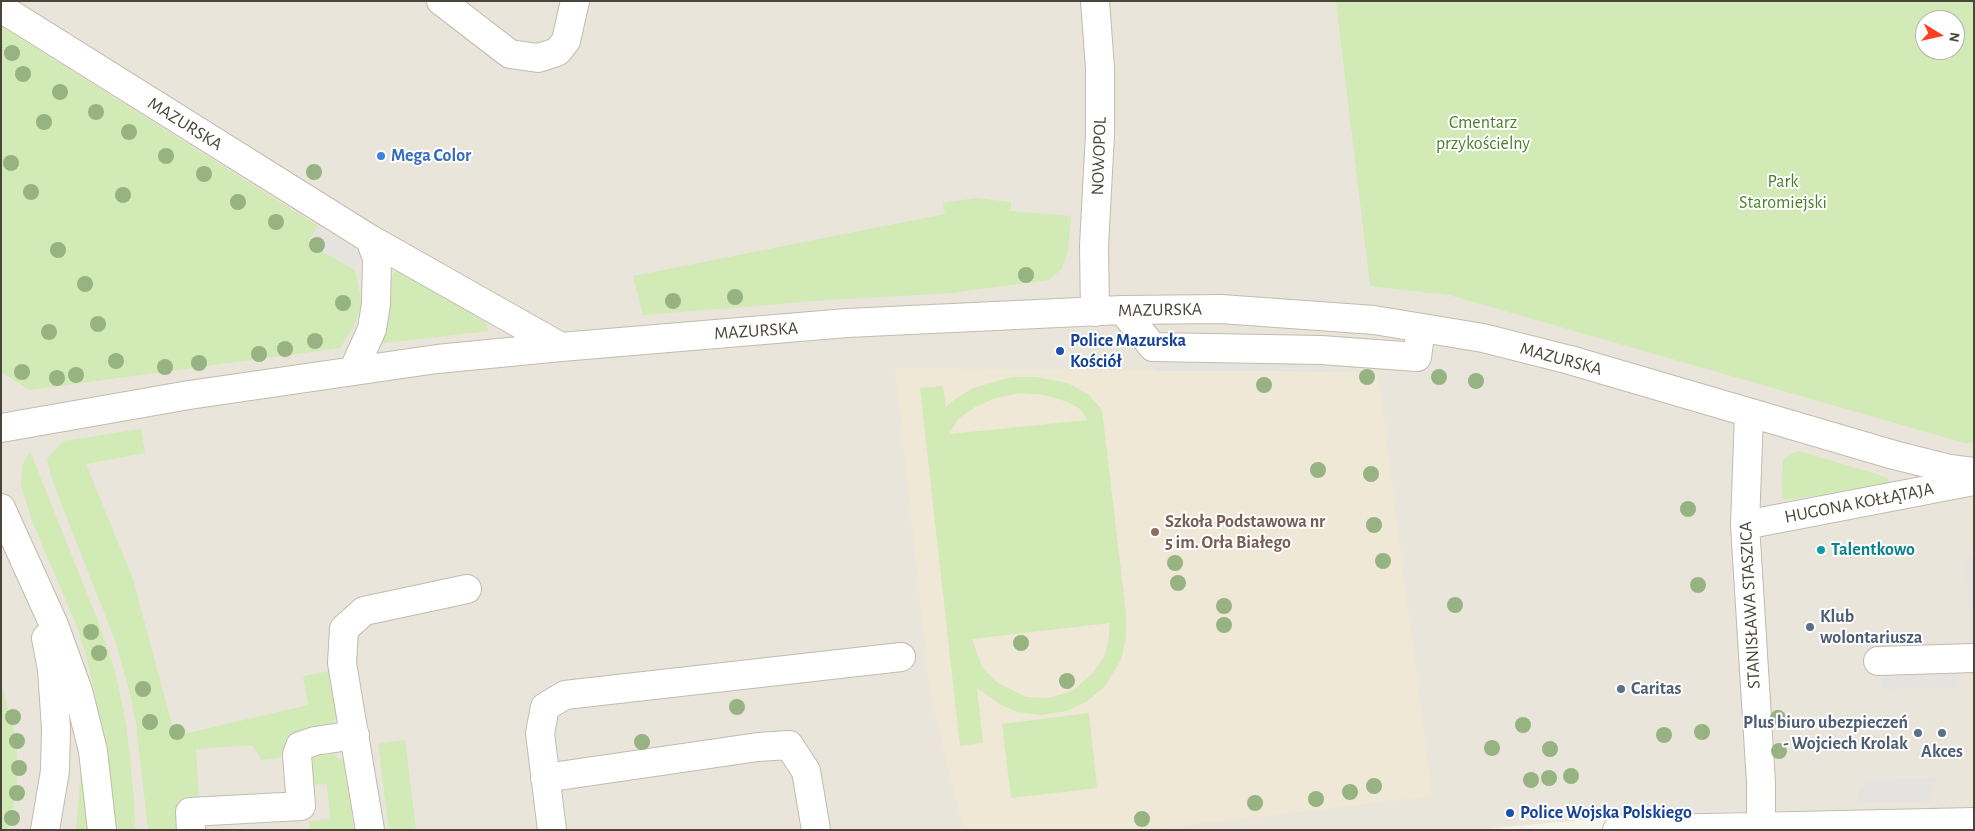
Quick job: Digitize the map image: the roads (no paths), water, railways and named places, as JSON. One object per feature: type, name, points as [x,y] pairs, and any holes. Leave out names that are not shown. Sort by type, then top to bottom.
[{"type":"street","points":[[441,1],[510,54],[525,58],[548,56],[557,52],[566,41],[575,1]]},
{"type":"street","name":"NOWOPOL","points":[[1095,1],[1100,68],[1100,116],[1094,246],[1095,312]]},
{"type":"street","name":"MAZURSKA","points":[[1,8],[370,239],[561,347]]},
{"type":"street","points":[[353,371],[372,329],[376,304],[377,259],[370,239]]},
{"type":"street","name":"MAZURSKA","points":[[1,428],[189,395],[353,371],[561,347],[847,323],[1122,310],[1212,309],[1270,311],[1374,320],[1483,338],[1570,360],[1749,413]]},
{"type":"street","points":[[1122,310],[1152,347],[1321,350],[1417,357],[1421,328]]},
{"type":"street","name":"HUGONA KOŁŁĄTAJA","points":[[1749,413],[1894,456],[1950,469],[1974,483]]},
{"type":"street","name":"STANISŁAWA STASZICA","points":[[1749,413],[1745,525],[1761,783],[1761,826]]},
{"type":"street","name":"HUGONA KOŁŁĄTAJA","points":[[1745,525],[1974,483]]},
{"type":"street","points":[[1,508],[54,625],[78,691],[92,751],[102,830]]},
{"type":"street","points":[[18,548],[43,625],[54,688],[56,729],[55,771],[45,830]]},
{"type":"street","points":[[370,830],[342,662],[344,629],[364,611],[467,589]]},
{"type":"street","points":[[552,830],[540,733],[545,707],[565,695],[901,657]]},
{"type":"street","points":[[1878,661],[1974,658]]},
{"type":"street","points":[[191,830],[190,812],[301,806],[297,755],[300,746],[315,741],[355,735]]},
{"type":"street","points":[[546,778],[758,747],[789,745],[806,771],[816,830]]},
{"type":"street","points":[[1618,830],[1974,822]]},
{"type":"place","name":"Mega Color","points":[[381,156]]},
{"type":"place","name":"Police Mazurska Kościół","points":[[1060,351]]},
{"type":"place","name":"Szkoła Podstawowa nr 5 im. Orła Białego","points":[[1155,532]]},
{"type":"place","name":"Talentkowo","points":[[1821,550]]},
{"type":"place","name":"Klub wolontariusza","points":[[1810,627]]},
{"type":"place","name":"Caritas","points":[[1621,689]]},
{"type":"place","name":"Plus biuro ubezpieczeń - Wojciech Krolak","points":[[1918,733]]},
{"type":"place","name":"Akces","points":[[1942,733]]},
{"type":"place","name":"Police Wojska Polskiego","points":[[1510,813]]},
{"type":"park label","name":"Cmentarz przykościelny","points":[[1483,133]]},
{"type":"park label","name":"Park Staromiejski","points":[[1783,192]]}]
